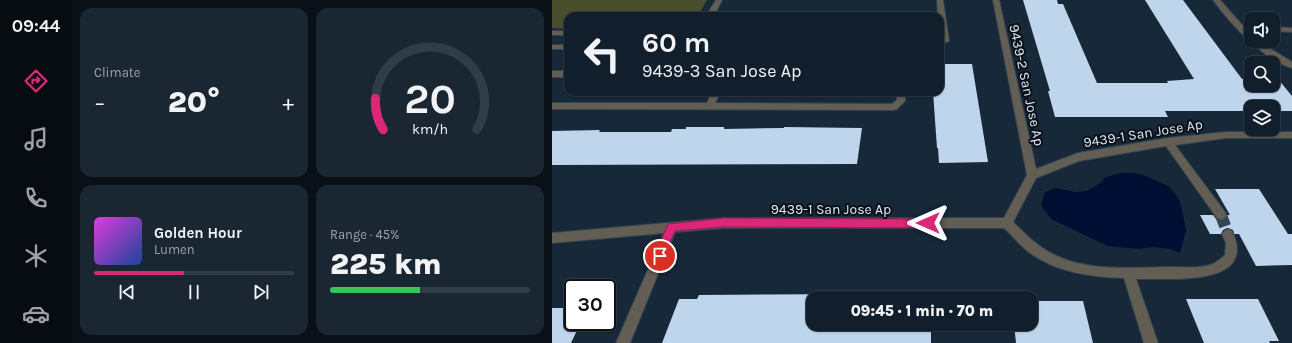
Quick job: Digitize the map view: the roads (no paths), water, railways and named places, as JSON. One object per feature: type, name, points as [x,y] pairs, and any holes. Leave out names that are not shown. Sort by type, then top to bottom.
[{"type":"street","points":[[712,12],[719,0]]},
{"type":"street","points":[[940,0],[941,12]]},
{"type":"street","name":"9439-2 San Jose Ap","points":[[996,0],[1032,175]]},
{"type":"street","points":[[1216,0],[1244,33]]},
{"type":"street","points":[[1280,29],[1292,30]]},
{"type":"street","points":[[552,33],[564,34]]},
{"type":"street","points":[[552,47],[564,47]]},
{"type":"street","points":[[1264,48],[1281,60],[1292,65]]},
{"type":"street","points":[[552,74],[564,74]]},
{"type":"street","points":[[710,106],[714,96]]},
{"type":"street","points":[[552,106],[894,107],[901,101],[901,96]]},
{"type":"street","name":"9439-1 San Jose Ap","points":[[1032,175],[1078,157],[1168,142],[1226,135],[1292,135]]},
{"type":"street","points":[[1168,142],[1221,215]]},
{"type":"street","points":[[1032,175],[1007,223],[1034,249],[1066,266],[1091,271],[1128,273],[1201,272],[1218,268],[1230,258],[1232,243],[1228,234]]},
{"type":"street","name":"9439-1 San Jose Ap","points":[[552,238],[724,223],[1007,223]]},
{"type":"street","points":[[623,343],[672,227]]},
{"type":"street","points":[[1128,273],[1151,343]]},
{"type":"water","points":[[1120,173],[1134,173],[1146,176],[1170,187],[1180,201],[1186,230],[1180,253],[1170,249],[1153,247],[1139,249],[1108,246],[1051,219],[1041,205],[1045,192],[1056,188],[1075,192],[1087,191],[1102,182],[1104,178]]},
{"type":"tunnel","points":[[1221,215],[1228,234]]}]
